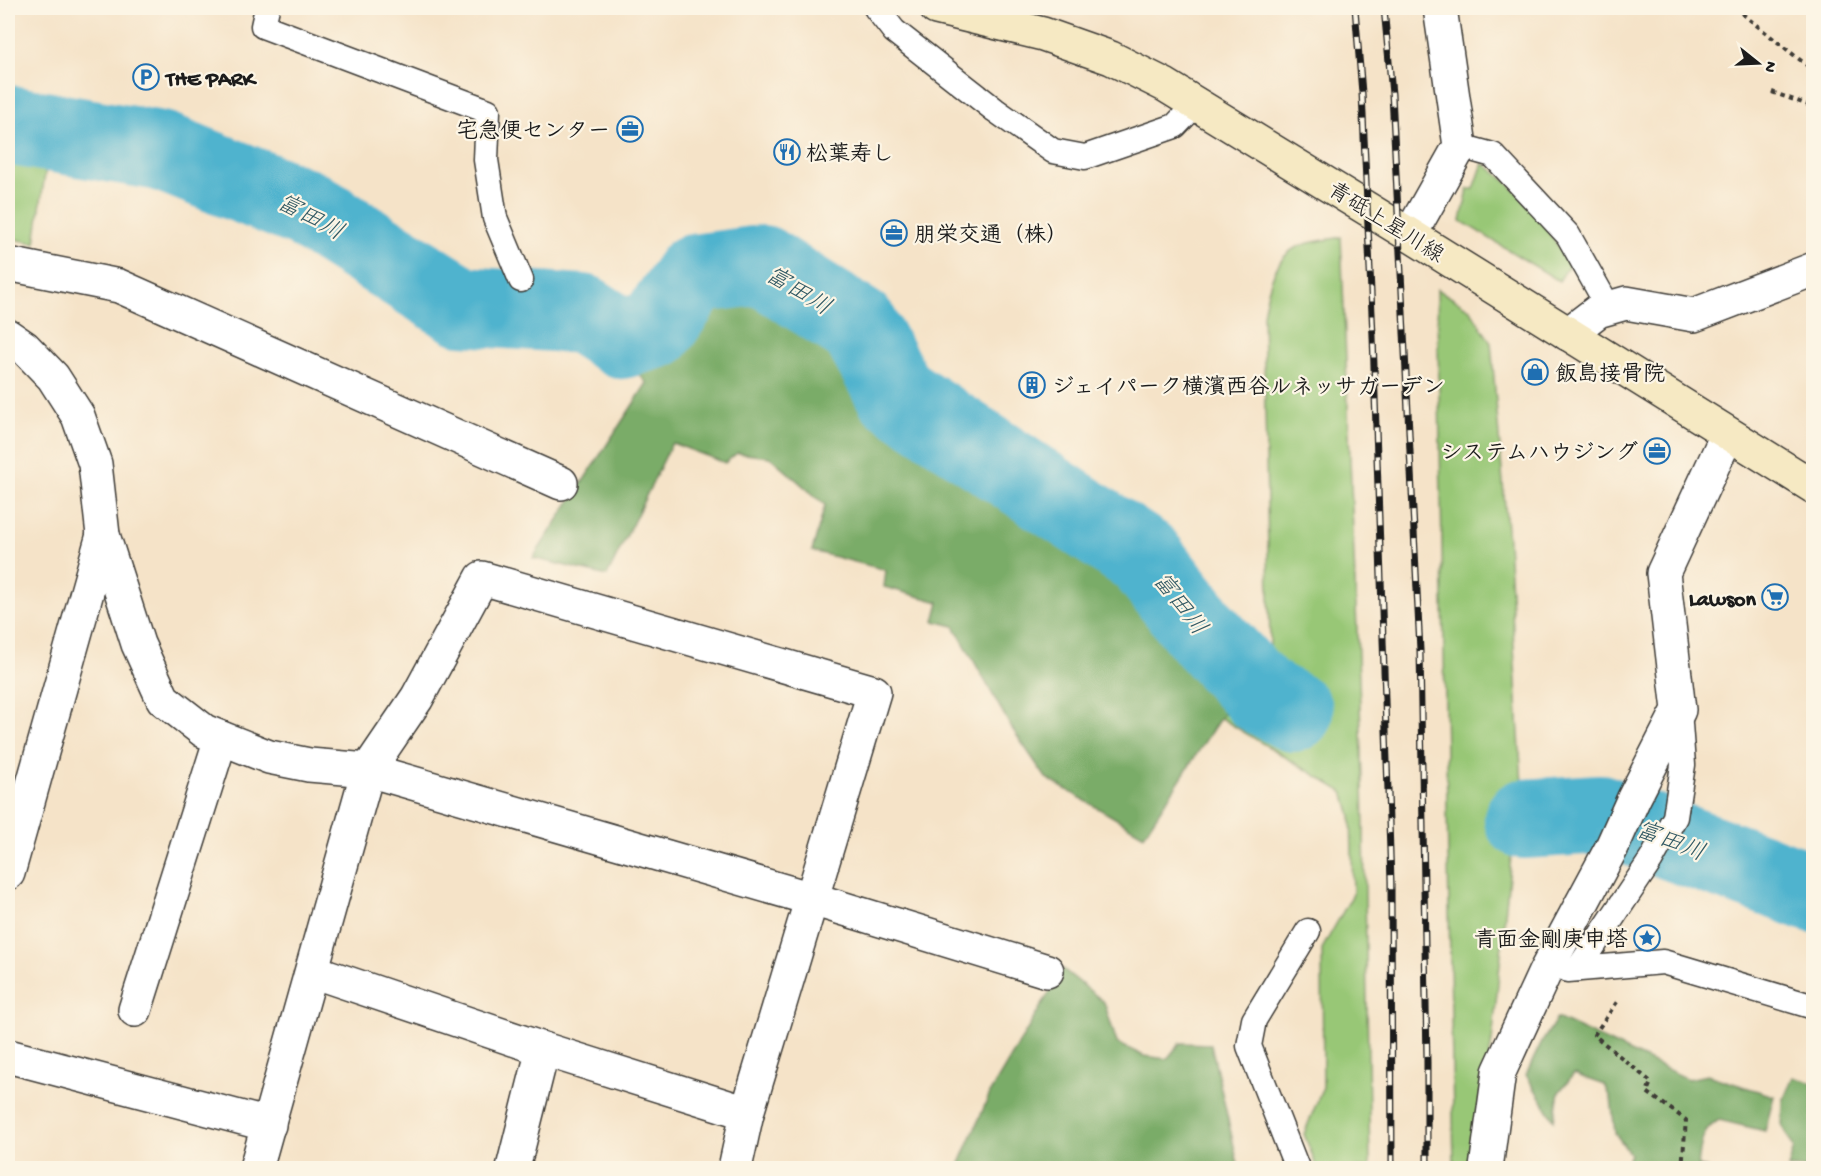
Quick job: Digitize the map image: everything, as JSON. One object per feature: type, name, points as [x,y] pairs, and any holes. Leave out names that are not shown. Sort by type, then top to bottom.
[{"type":"main road","name":"青砥上星川線","points":[[942,8],[1043,34],[1111,58],[1166,85],[1814,487]]},
{"type":"street","points":[[1410,235],[1460,146],[1440,8]]},
{"type":"street","points":[[8,264],[118,286],[561,483]]},
{"type":"street","points":[[1568,334],[1598,311],[1626,303],[1694,315],[1814,269]]},
{"type":"street","points":[[8,336],[24,347],[53,377],[78,416],[95,464],[103,535],[138,644],[164,699],[204,731],[269,758],[309,765],[368,770],[812,899],[1047,971]]},
{"type":"street","points":[[1486,1168],[1499,1072],[1545,972],[1611,849],[1679,710],[1663,573],[1727,435]]},
{"type":"street","points":[[8,873],[17,810],[103,535]]},
{"type":"street","points":[[256,1168],[368,770],[417,699],[482,578],[874,692],[747,1113],[735,1168]]},
{"type":"street","points":[[135,1010],[221,738]]},
{"type":"street","points":[[312,972],[543,1049],[747,1113]]},
{"type":"street","points":[[513,1168],[543,1049]]},
{"type":"street","points":[[8,1056],[269,1125]]},
{"type":"lane","points":[[267,8],[263,26],[488,111],[486,160],[495,218],[520,280]]},
{"type":"lane","points":[[876,8],[894,31],[995,110],[1053,151],[1085,157],[1175,126],[1197,103]]},
{"type":"lane","points":[[1460,146],[1493,155],[1568,235],[1609,308]]},
{"type":"lane","points":[[1578,969],[1651,860],[1675,816],[1683,765],[1679,710]]},
{"type":"lane","points":[[1297,1168],[1249,1046],[1254,1020],[1308,931]]},
{"type":"lane","points":[[1545,972],[1663,962],[1814,1007]]},
{"type":"path","points":[[1696,8],[1700,10],[1702,8]]},
{"type":"path","points":[[1735,8],[1814,71]]},
{"type":"path","points":[[1772,92],[1814,107]]},
{"type":"path","points":[[1646,963],[1594,1035],[1651,1082],[1647,1092],[1686,1120],[1682,1168]]},
{"type":"green space","points":[[8,143],[48,153],[35,243],[8,238]]},
{"type":"green space","points":[[1483,163],[1497,173],[1521,197],[1542,222],[1570,264],[1559,281],[1461,221],[1468,189],[1474,189]]},
{"type":"green space","points":[[1341,237],[1363,778],[1370,1168],[1317,1168],[1304,1134],[1323,1087],[1322,949],[1353,894],[1351,815],[1343,792],[1219,717],[1230,703],[1248,707],[1270,645],[1263,314],[1267,294],[1278,266],[1290,251],[1304,244]]},
{"type":"green space","points":[[756,276],[851,332],[889,396],[1143,567],[1180,628],[1221,672],[1230,703],[1144,835],[1046,778],[1011,727],[954,626],[934,621],[939,602],[884,587],[886,570],[812,551],[825,505],[770,457],[737,453],[725,463],[672,443],[607,576],[533,558],[647,383],[617,351],[653,341],[686,307],[703,284]]},
{"type":"green space","points":[[1437,289],[1470,309],[1491,343],[1508,541],[1523,804],[1512,847],[1492,1042],[1468,1168],[1454,1168]]},
{"type":"green space","points":[[1063,969],[1104,1002],[1117,1043],[1144,1056],[1167,1059],[1180,1043],[1211,1044],[1238,1164],[1234,1168],[958,1168],[991,1091]]},
{"type":"green space","points":[[1557,1018],[1688,1079],[1707,1075],[1774,1096],[1765,1131],[1719,1120],[1708,1129],[1701,1145],[1698,1166],[1708,1168],[1624,1168],[1630,1154],[1615,1133],[1611,1098],[1605,1085],[1574,1074],[1559,1092],[1554,1120],[1526,1075],[1540,1045]]},
{"type":"green space","points":[[1793,1077],[1813,1083],[1813,1168],[1788,1168],[1794,1148],[1782,1126],[1783,1101]]},
{"type":"waterway","name":"富田川","points":[[8,125],[161,151],[307,209],[462,306],[583,314],[622,339],[656,329],[694,274],[762,265],[859,327],[895,393],[1144,557],[1202,631],[1260,694],[1293,712]]},
{"type":"waterway","name":"富田川","points":[[1524,819],[1600,814],[1814,893]]},
{"type":"railway","points":[[1355,8],[1362,93],[1373,336],[1391,882],[1392,1168]]},
{"type":"railway","points":[[1384,8],[1392,94],[1420,650],[1427,1168]]},
{"type":"place","name":"THE PARK","points":[[146,77]]},
{"type":"place","name":"宅急便センター","points":[[630,129]]},
{"type":"place","name":"松葉寿し","points":[[787,152]]},
{"type":"place","name":"朋栄交通（株）","points":[[894,233]]},
{"type":"place","name":"飯島接骨院","points":[[1535,372]]},
{"type":"place","name":"ジェイパーク横濱西谷ルネッサガーデン","points":[[1032,385]]},
{"type":"place","name":"システムハウジング","points":[[1657,451]]},
{"type":"place","name":"Lawson","points":[[1775,597]]},
{"type":"place","name":"青面金剛庚申塔","points":[[1647,938]]}]
